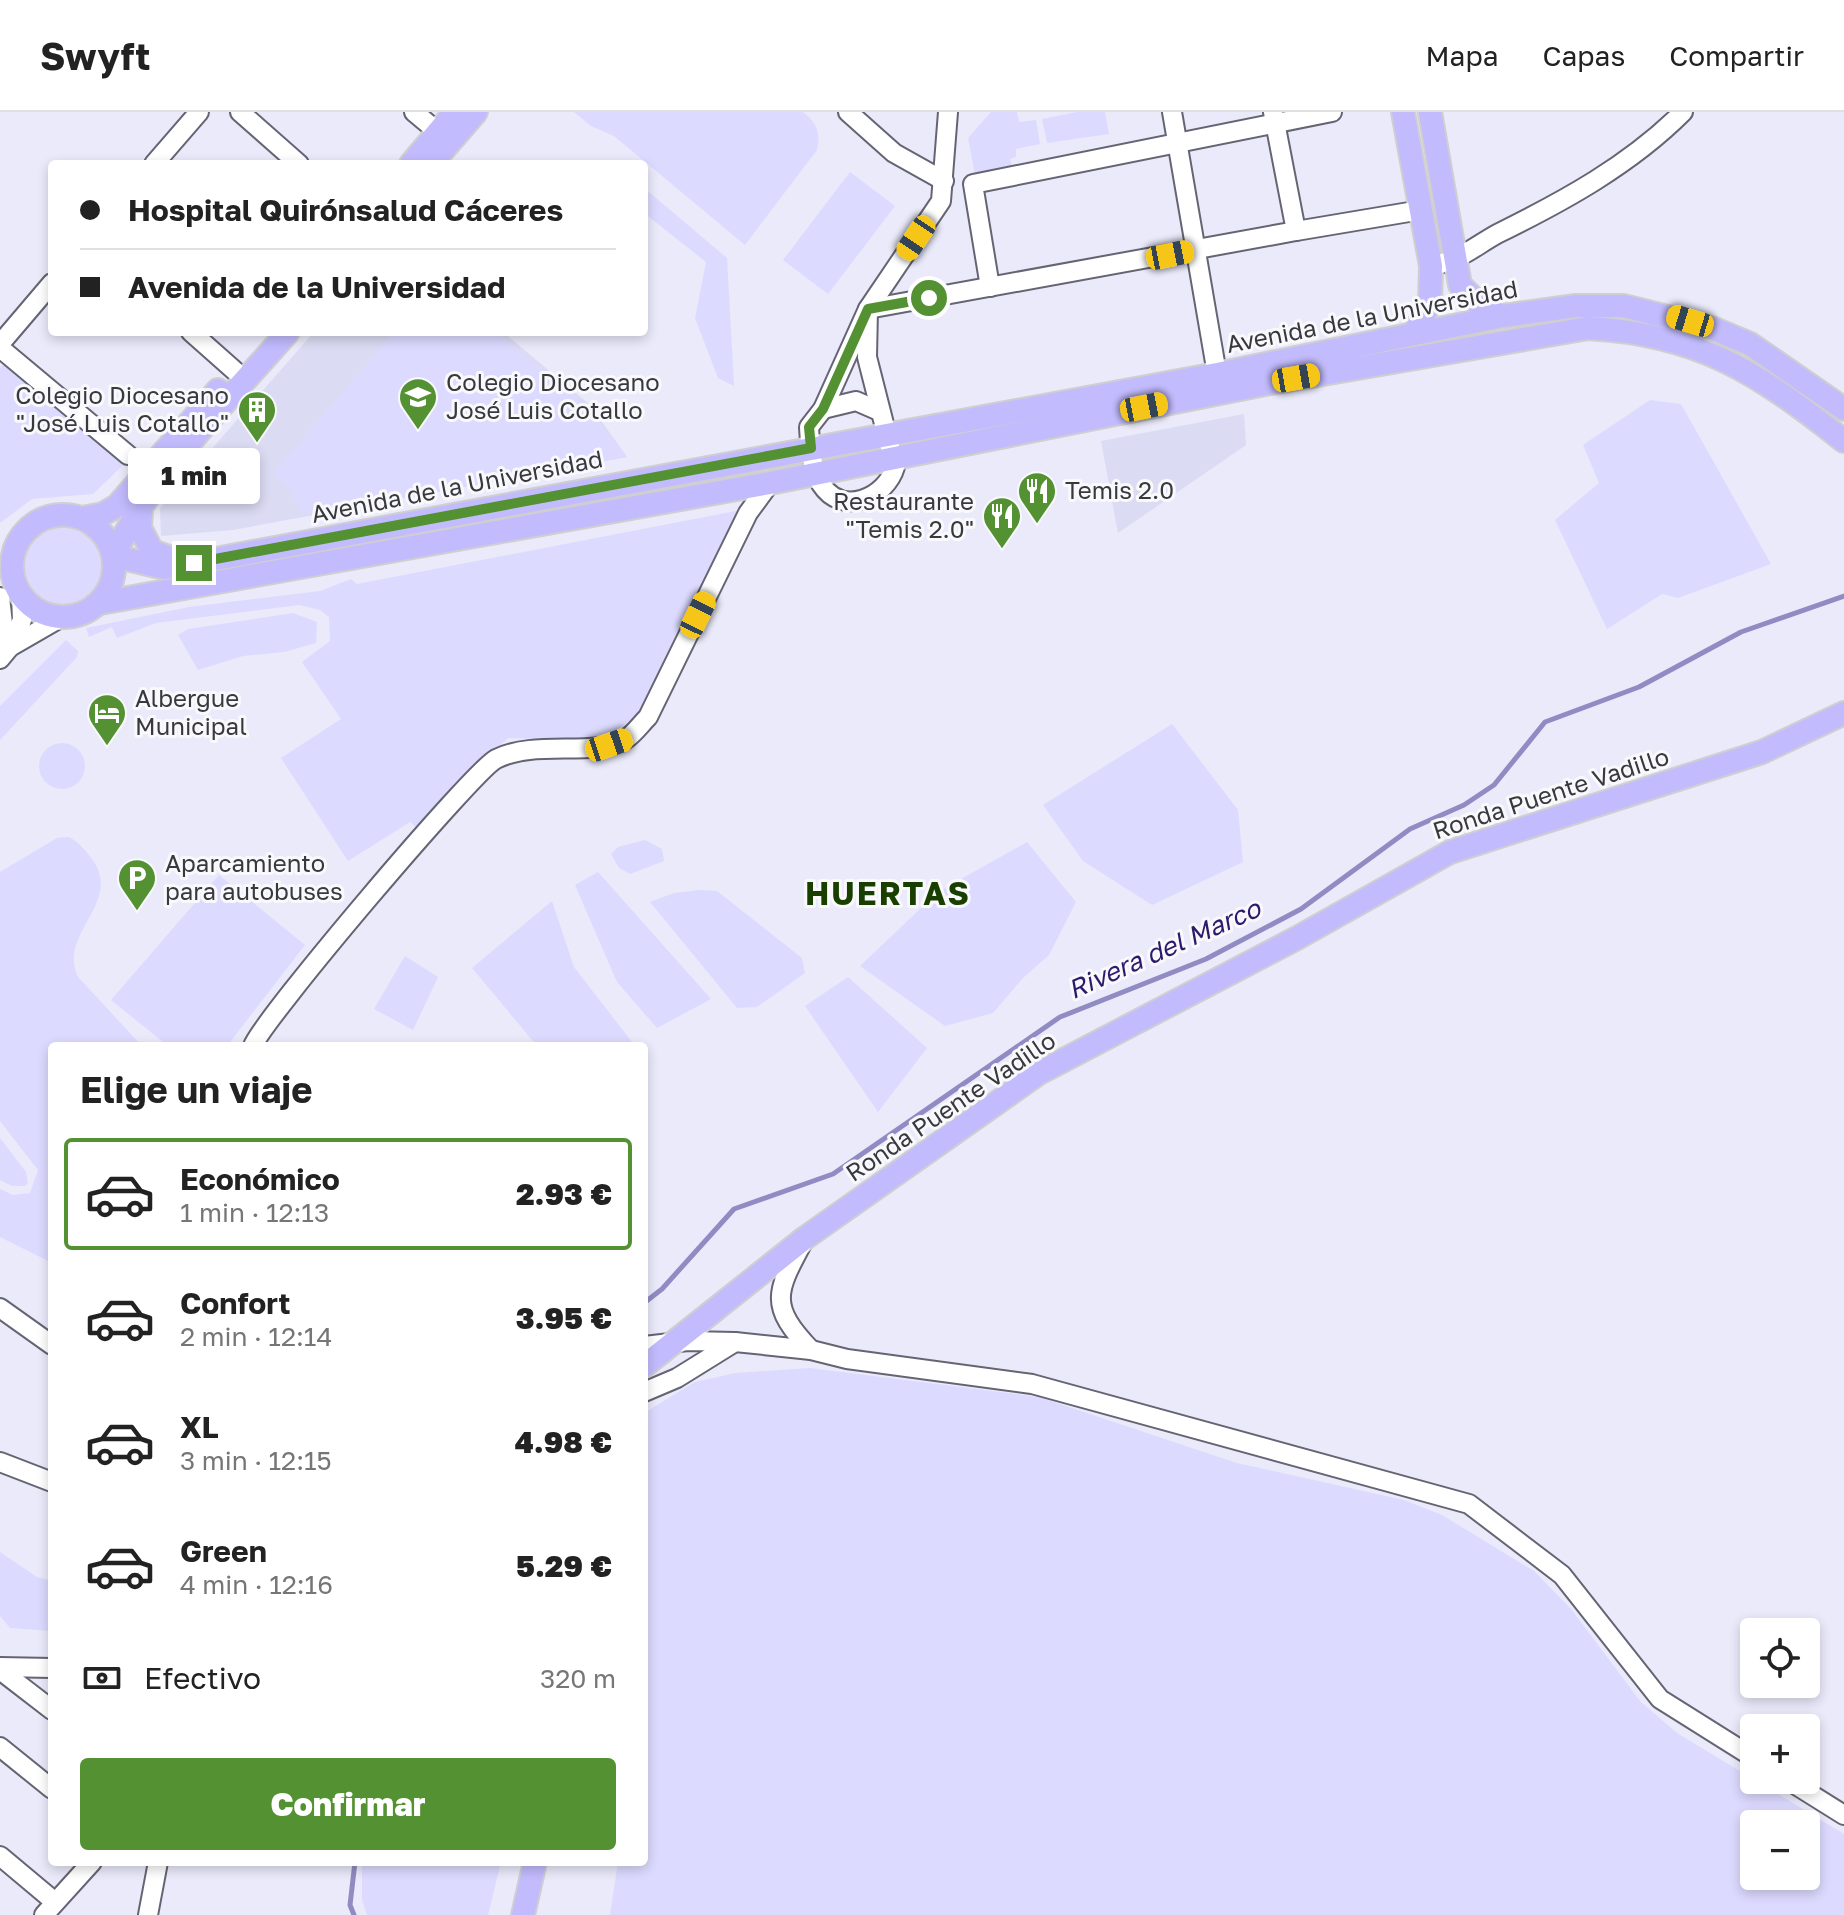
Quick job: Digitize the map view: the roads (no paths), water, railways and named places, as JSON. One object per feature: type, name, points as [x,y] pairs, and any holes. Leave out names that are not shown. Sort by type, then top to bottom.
[{"type":"main road","points":[[414,160],[455,112]]},
{"type":"main road","points":[[434,160],[476,112]]},
{"type":"main road","points":[[1403,112],[1431,266],[1430,303],[1414,334]]},
{"type":"main road","points":[[1430,112],[1460,285],[1471,300],[1485,310],[1503,316]]},
{"type":"main road","name":"Avenida de la Universidad","points":[[100,603],[770,483],[817,473],[892,445],[1217,374],[1503,316],[1576,306],[1624,306],[1668,314],[1750,344],[1844,409]]},
{"type":"main road","name":"Avenida de la Universidad","points":[[114,556],[165,568],[811,448],[892,445],[1588,328],[1633,331],[1680,341],[1728,359],[1795,402],[1844,441]]},
{"type":"main road","points":[[265,336],[117,506],[103,514],[83,518],[55,515],[30,526],[10,540],[13,552],[9,588],[37,611],[62,617],[86,613],[100,603],[110,589],[114,556],[155,487],[285,336]]},
{"type":"main road","points":[[141,510],[140,528],[152,551],[188,564]]},
{"type":"main road","points":[[83,518],[97,527],[114,556]]},
{"type":"main road","name":"Ronda Puente Vadillo","points":[[648,1363],[805,1238],[1039,1073],[1297,938],[1416,868],[1450,852],[1762,752],[1844,713]]},
{"type":"main road","points":[[523,1915],[534,1866]]},
{"type":"street","points":[[157,160],[199,112]]},
{"type":"street","points":[[240,112],[294,160]]},
{"type":"street","points":[[414,112],[438,132]]},
{"type":"street","points":[[849,112],[894,153],[944,181]]},
{"type":"street","points":[[868,309],[867,357],[879,411],[892,445],[895,467],[889,482],[867,499],[841,500],[820,483],[809,427],[823,409],[868,309],[941,201],[948,112]]},
{"type":"street","points":[[1172,112],[1217,374]]},
{"type":"street","points":[[990,287],[973,184],[1177,143],[1274,118],[1332,112]]},
{"type":"street","points":[[1431,266],[1456,261],[1620,165],[1683,112]]},
{"type":"street","points":[[1274,118],[1296,231]]},
{"type":"street","points":[[868,309],[1421,210]]},
{"type":"street","points":[[48,288],[0,346],[128,455]]},
{"type":"street","points":[[196,336],[235,371]]},
{"type":"street","points":[[823,409],[856,401],[879,411]]},
{"type":"street","points":[[256,1042],[282,1004],[454,800],[491,762],[516,750],[609,745],[627,739],[648,717],[748,513],[770,483]]},
{"type":"street","points":[[3,653],[22,620],[9,588]]},
{"type":"street","points":[[3,653],[62,617]]},
{"type":"street","points":[[805,1238],[783,1284],[781,1305],[788,1325],[811,1350]]},
{"type":"street","points":[[0,1308],[48,1342]]},
{"type":"street","points":[[674,1342],[686,1359],[677,1378]]},
{"type":"street","points":[[648,1345],[674,1342],[735,1342],[811,1350],[847,1359],[1032,1384],[1469,1504],[1562,1575],[1660,1699],[1740,1749]]},
{"type":"street","points":[[648,1390],[677,1378],[735,1342]]},
{"type":"street","points":[[0,1462],[48,1480]]},
{"type":"street","points":[[0,1668],[48,1668]]},
{"type":"street","points":[[0,1668],[48,1707]]},
{"type":"street","points":[[0,1747],[48,1786]]},
{"type":"street","points":[[1810,1794],[1844,1815]]},
{"type":"street","points":[[0,1856],[49,1909],[88,1866]]},
{"type":"street","points":[[148,1915],[157,1866]]},
{"type":"waterway","name":"Rivera del Marco","points":[[648,1300],[662,1289],[734,1209],[833,1174],[1060,1017],[1206,959],[1301,909],[1410,829],[1464,805],[1494,785],[1545,722],[1639,687],[1741,632],[1844,596]]},
{"type":"waterway","name":"Rivera del Marco","points":[[354,1915],[350,1905],[355,1866]]},
{"type":"place","name":"Colegio Diocesano José Luis Cotallo","points":[[418,431]]},
{"type":"place","name":"Colegio Diocesano \"José Luis Cotallo\"","points":[[257,444]]},
{"type":"place","name":"Temis 2.0","points":[[1037,525]]},
{"type":"place","name":"Restaurante \"Temis 2.0\"","points":[[1002,550]]},
{"type":"place","name":"Albergue Municipal","points":[[107,747]]},
{"type":"place","name":"Aparcamiento para autobuses","points":[[137,912]]},
{"type":"district","name":"HUERTAS","points":[[888,894]]}]
